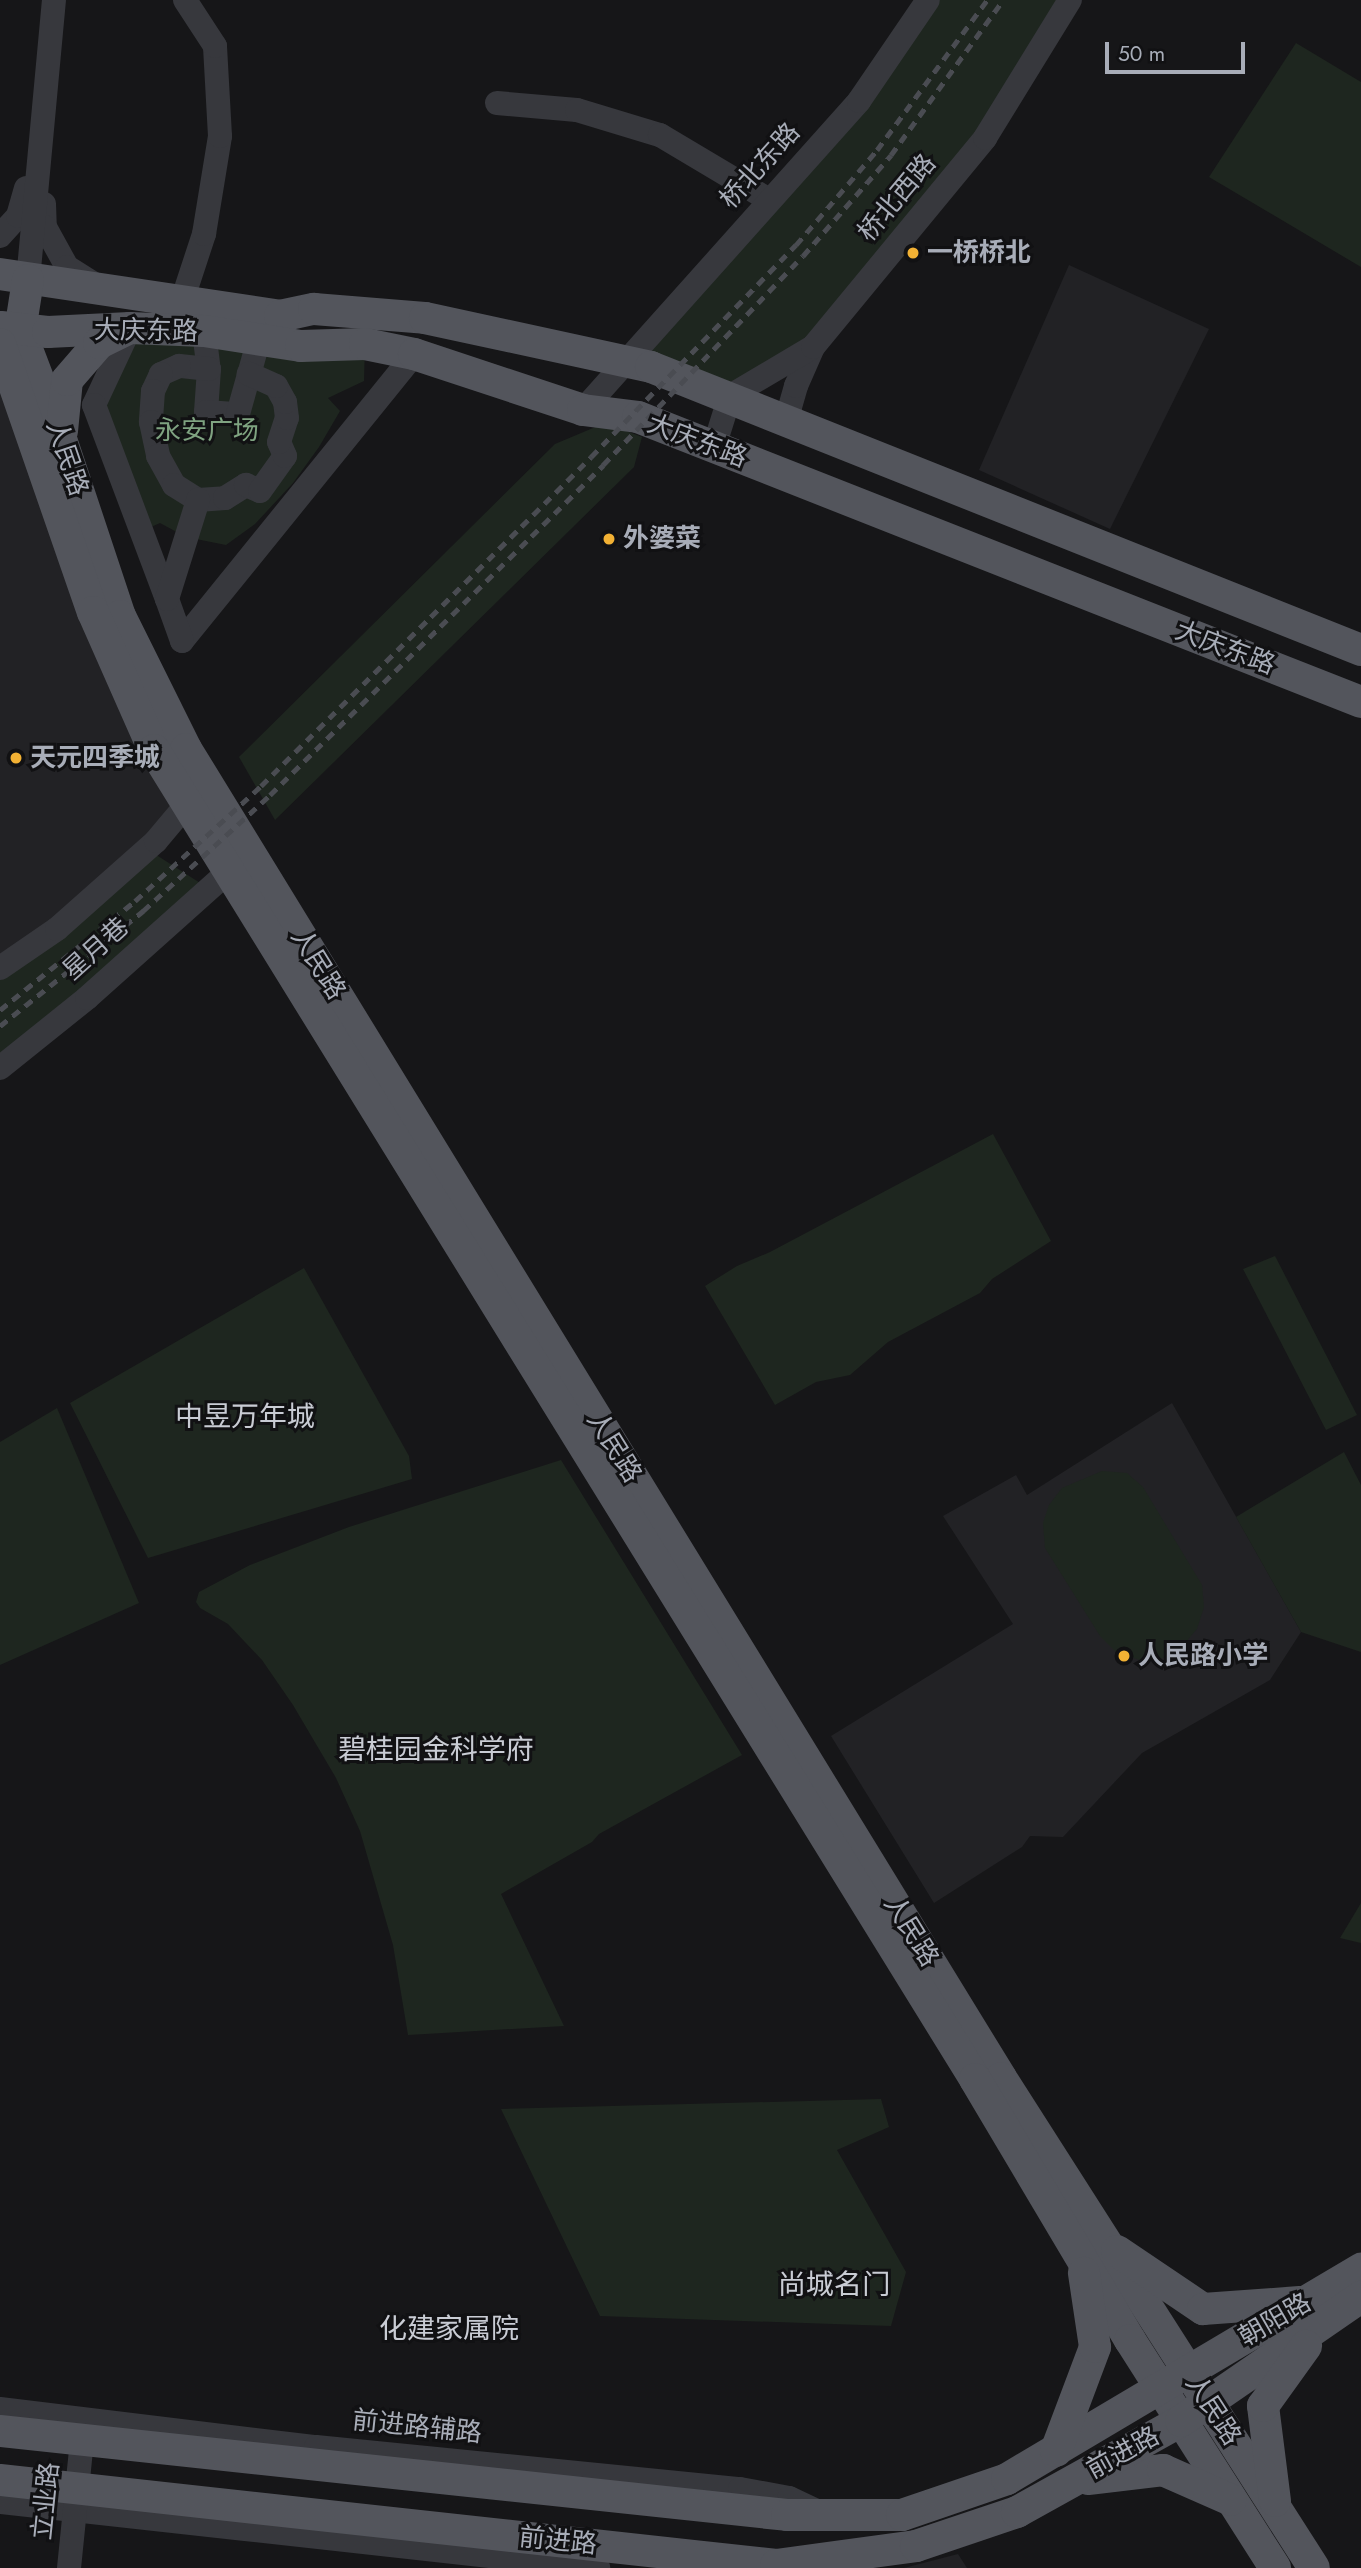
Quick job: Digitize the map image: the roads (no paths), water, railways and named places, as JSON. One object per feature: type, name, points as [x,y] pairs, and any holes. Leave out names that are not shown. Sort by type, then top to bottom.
[{"type":"main road","name":"大庆东路","points":[[14,277],[280,316],[314,309],[425,318],[652,367],[1361,650]]},
{"type":"main road","name":"人民路","points":[[14,277],[7,334],[120,616],[186,749],[1001,2078],[1094,2251],[1160,2388],[1275,2568]]},
{"type":"main road","name":"大庆东路","points":[[7,334],[131,328],[204,331],[301,346],[365,345],[414,354],[583,410],[638,417],[1361,702]]},
{"type":"main road","points":[[48,441],[67,380],[99,343],[131,328]]},
{"type":"main road","points":[[0,386],[48,441]]},
{"type":"main road","name":"人民路","points":[[48,441],[93,612],[155,750],[187,804],[975,2079],[1094,2251],[1188,2372],[1314,2568]]},
{"type":"main road","points":[[1056,2451],[1095,2347],[1094,2251],[1203,2309],[1314,2314],[1264,2406],[1276,2509]]},
{"type":"main road","name":"朝阳路","points":[[1208,2403],[1314,2314],[1361,2269]]},
{"type":"main road","name":"朝阳路","points":[[1188,2372],[1314,2314],[1361,2297]]},
{"type":"main road","name":"前进路","points":[[0,2431],[787,2515],[902,2515],[1007,2479],[1188,2372]]},
{"type":"main road","name":"前进路","points":[[0,2480],[77,2500],[775,2565],[916,2546],[1017,2512],[1181,2421],[1208,2403]]},
{"type":"main road","points":[[1073,2481],[1163,2470],[1231,2500]]},
{"type":"street","points":[[14,277],[42,137],[54,0]]},
{"type":"street","points":[[182,301],[204,234],[220,136],[215,46],[185,0]]},
{"type":"street","name":"桥北东路","points":[[583,410],[859,101],[928,0]]},
{"type":"street","name":"桥北西路","points":[[730,396],[813,347],[985,138],[1070,0]]},
{"type":"street","points":[[498,103],[577,110],[660,135],[769,200]]},
{"type":"street","points":[[0,236],[18,216],[42,137]]},
{"type":"street","points":[[42,137],[45,227],[67,267],[104,290]]},
{"type":"street","points":[[131,328],[94,405],[182,641],[414,354]]},
{"type":"street","points":[[204,331],[209,369],[206,412],[238,414],[260,339]]},
{"type":"street","points":[[791,423],[790,407],[796,386],[813,347]]},
{"type":"street","points":[[209,369],[179,366],[161,374],[153,391],[151,422],[158,456],[174,485],[198,500],[225,498],[246,485],[260,491],[285,456],[279,442],[287,418],[285,402],[276,386],[250,374]]},
{"type":"street","points":[[714,447],[730,396]]},
{"type":"street","points":[[167,599],[198,500]]},
{"type":"street","points":[[0,968],[57,929],[156,841],[187,804]]},
{"type":"street","name":"星月巷","points":[[0,1068],[87,998],[229,871]]},
{"type":"street","name":"前进路辅路","points":[[0,2409],[316,2447],[740,2490],[789,2498],[825,2515]]},
{"type":"street","name":"立业路","points":[[69,2568],[82,2441]]},
{"type":"street","points":[[0,2502],[77,2500],[514,2563],[598,2568]]},
{"type":"street","points":[[849,2568],[916,2546]]},
{"type":"railway","points":[[0,1010],[135,901],[261,786],[591,457],[796,245],[877,150],[987,0]]},
{"type":"railway","points":[[0,1026],[143,911],[270,795],[603,465],[803,256],[891,155],[1003,0]]},
{"type":"place","name":"一桥桥北","points":[[913,253]]},
{"type":"place","name":"外婆菜","points":[[609,539]]},
{"type":"place","name":"天元四季城","points":[[16,758]]},
{"type":"place","name":"人民路小学","points":[[1124,1656]]},
{"type":"district","name":"中昱万年城","points":[[245,1417]]},
{"type":"district","name":"碧桂园金科学府","points":[[436,1750]]},
{"type":"district","name":"尚城名门","points":[[834,2285]]},
{"type":"district","name":"化建家属院","points":[[449,2329]]},
{"type":"park label","name":"永安广场","points":[[207,431]]}]
